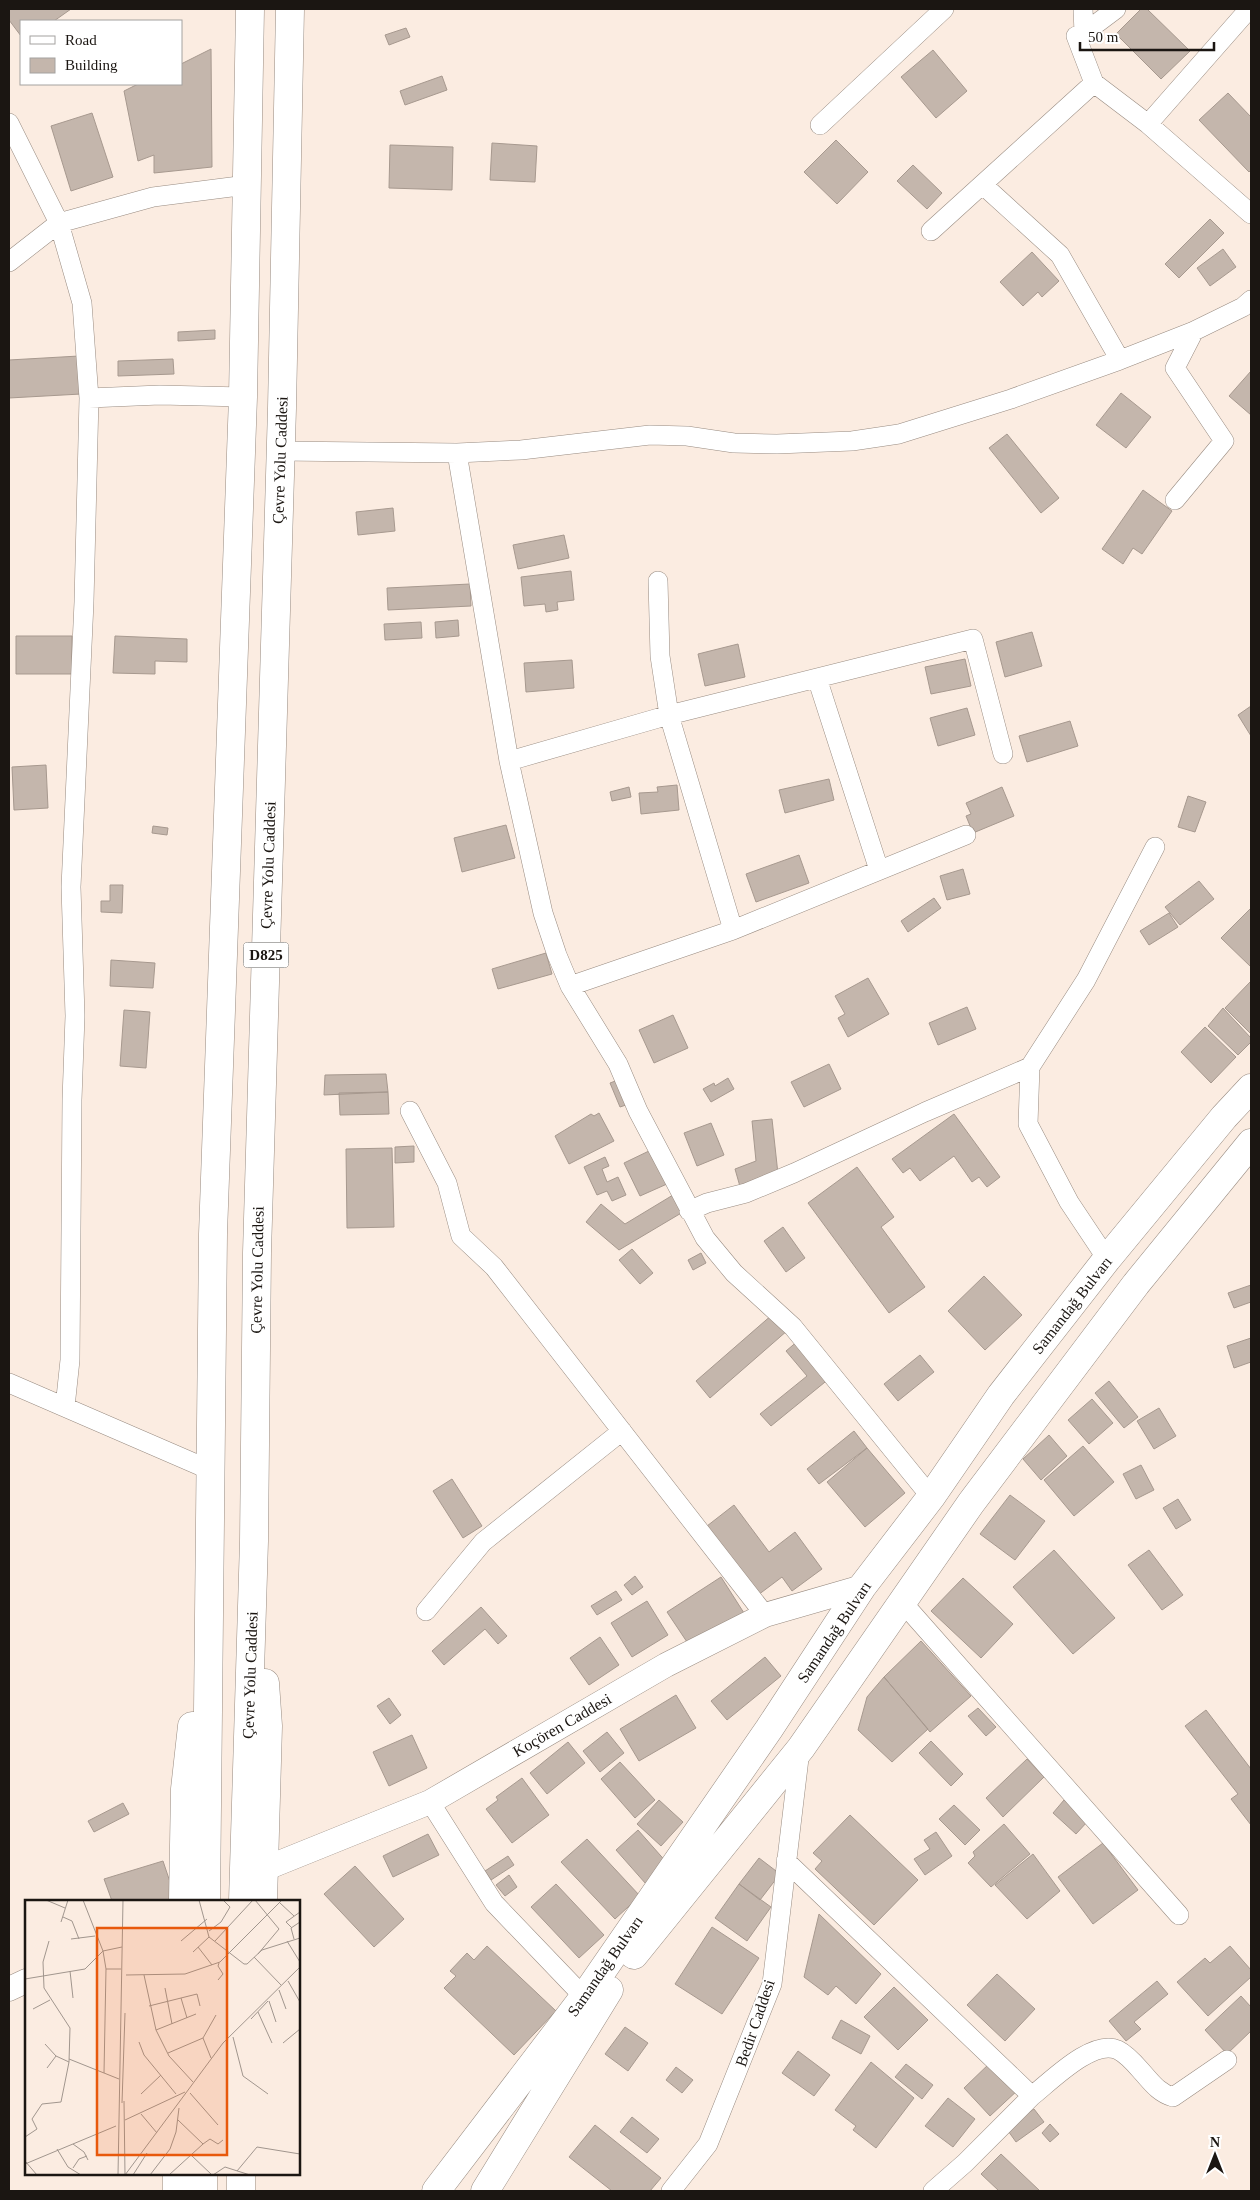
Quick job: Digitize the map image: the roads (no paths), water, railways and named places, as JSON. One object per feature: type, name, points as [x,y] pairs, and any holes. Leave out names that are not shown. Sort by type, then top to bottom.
[{"type":"highway","name":"D825","points":[[206,1900],[213,1224],[243,397],[250,9]]},
{"type":"highway","name":"Çevre Yolu Caddesi","points":[[243,1900],[254,1541],[257,1253],[280,451],[290,9]]},
{"type":"highway","name":"Samandağ Bulvarı","points":[[436,2191],[584,1997],[764,1736],[862,1587],[931,1497],[1001,1395],[1107,1259],[1224,1117],[1251,1088]]},
{"type":"highway","name":"Samandağ Bulvarı","points":[[485,2191],[623,1968],[801,1748],[903,1604],[971,1503],[1113,1316],[1251,1142]]},
{"type":"highway","points":[[254,1541],[268,1726],[263,1900]]},
{"type":"highway","points":[[183,1900],[185,1789],[209,1558]]},
{"type":"highway","points":[[177,2191],[178,2175]]},
{"type":"highway","points":[[203,2175],[203,2191]]},
{"type":"highway","points":[[241,2175],[241,2191]]},
{"type":"highway","points":[[260,2175],[260,2191]]},
{"type":"street","points":[[820,125],[944,9]]},
{"type":"street","points":[[1083,9],[1084,33]]},
{"type":"street","points":[[1116,9],[1084,33],[1076,36],[1094,83],[1148,124],[1251,214]]},
{"type":"street","points":[[1148,124],[1249,9]]},
{"type":"street","points":[[931,231],[983,186],[1094,83]]},
{"type":"street","points":[[9,123],[59,223],[82,303],[89,398],[84,602],[71,887],[75,1016],[72,1100],[70,1360],[65,1408]]},
{"type":"street","points":[[9,262],[59,223],[153,197],[247,185]]},
{"type":"street","points":[[983,186],[1060,255],[1120,360]]},
{"type":"street","points":[[280,451],[457,453],[521,450],[650,436],[687,436],[734,443],[852,441],[899,434],[1011,399],[1120,360],[1194,331],[1243,307],[1251,300]]},
{"type":"street","points":[[1175,500],[1224,441],[1175,368],[1194,331]]},
{"type":"street","points":[[89,398],[160,395],[243,397]]},
{"type":"street","points":[[457,453],[509,761],[544,913],[557,955],[570,986],[618,1064],[638,1111],[689,1211],[705,1238],[734,1274],[793,1327],[931,1497]]},
{"type":"street","points":[[658,581],[660,656],[669,715],[733,930]]},
{"type":"street","points":[[509,761],[669,715],[973,639],[1003,754]]},
{"type":"street","points":[[817,678],[879,870]]},
{"type":"street","points":[[570,986],[733,930],[966,835]]},
{"type":"street","points":[[1107,1259],[1069,1202],[1028,1124],[1030,1067],[1086,980],[1155,847]]},
{"type":"street","points":[[689,1211],[707,1203],[746,1193],[794,1173],[925,1112],[1030,1067]]},
{"type":"street","points":[[410,1111],[447,1183],[461,1236],[494,1267],[765,1615]]},
{"type":"street","points":[[9,1383],[210,1470]]},
{"type":"street","points":[[426,1611],[483,1542],[622,1431]]},
{"type":"street","name":"Koçören Caddesi","points":[[264,1869],[430,1802],[666,1665],[765,1615],[862,1587]]},
{"type":"street","points":[[903,1604],[1178,1916]]},
{"type":"street","name":"Bedir Caddesi","points":[[671,2191],[708,2144],[772,1984],[801,1748]]},
{"type":"street","points":[[430,1802],[494,1903],[584,1997]]},
{"type":"street","points":[[786,1861],[1032,2096]]},
{"type":"street","points":[[9,1989],[25,1981]]},
{"type":"street","points":[[933,2191],[965,2163],[1032,2096],[1086,2054],[1096,2050],[1116,2049],[1129,2058],[1163,2094],[1173,2097],[1227,2060]]}]
